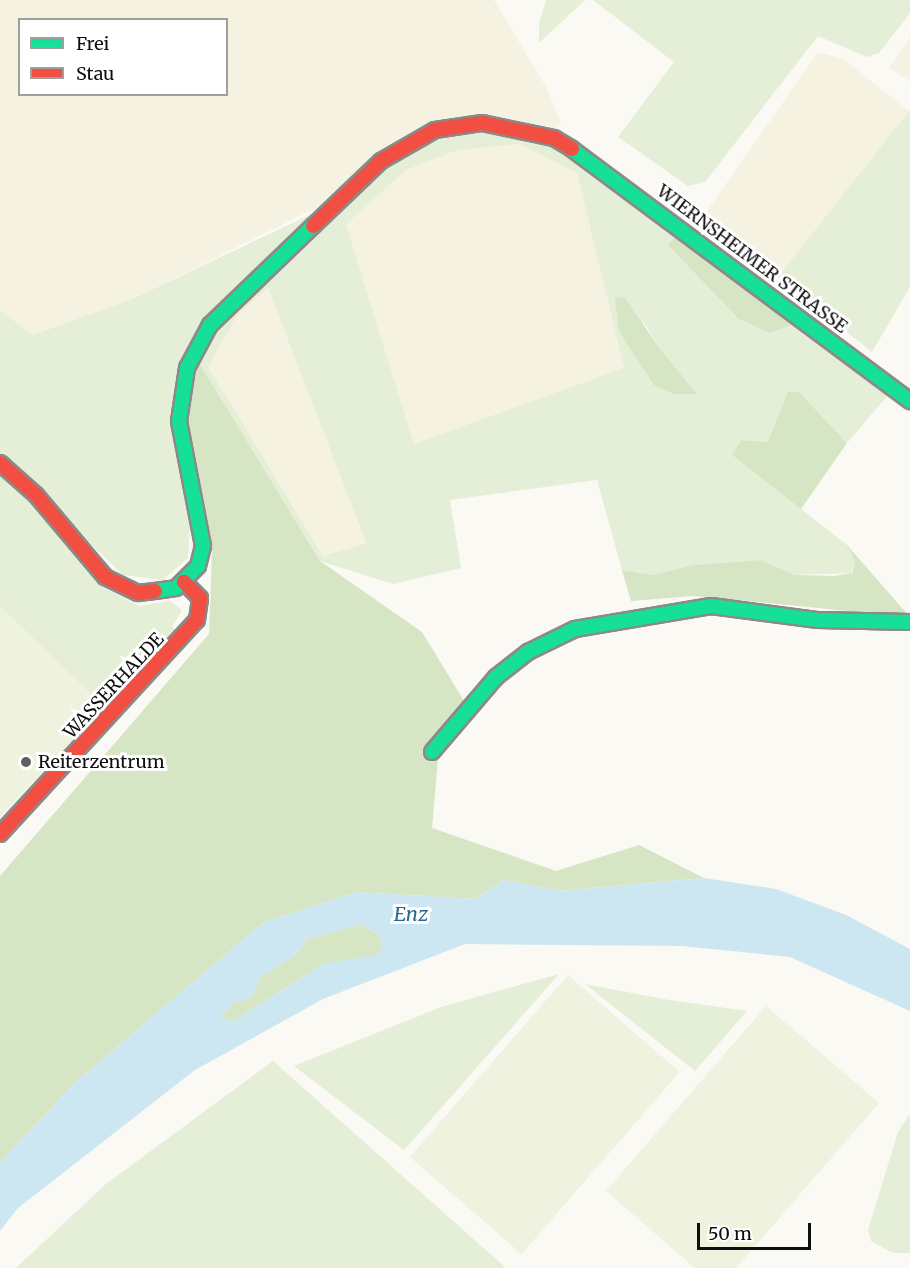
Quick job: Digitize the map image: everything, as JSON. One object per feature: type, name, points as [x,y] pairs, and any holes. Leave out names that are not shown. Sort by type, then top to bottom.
[{"type":"main road","name":"WIERNSHEIMER STRASSE","points":[[184,582],[201,558],[203,532],[182,453],[180,398],[197,346],[230,300],[381,161],[415,139],[456,125],[482,123],[534,132],[572,147],[910,401]]},
{"type":"main road","points":[[0,463],[113,583],[148,594],[184,582]]},
{"type":"main road","name":"WASSERHALDE","points":[[0,834],[197,620],[200,598],[184,582]]},
{"type":"main road","points":[[432,752],[496,677],[528,652],[575,629],[711,606],[818,620],[910,622]]},
{"type":"shaded area","points":[[0,0],[494,0],[546,87],[561,122],[554,128],[499,117],[132,299],[33,335],[0,310]]},
{"type":"shaded area","points":[[910,37],[910,81],[889,68]]},
{"type":"shaded area","points":[[818,52],[843,59],[910,112],[778,277],[702,218]]},
{"type":"shaded area","points":[[519,144],[577,173],[624,369],[414,444],[346,224],[406,170],[458,150]]},
{"type":"shaded area","points":[[268,288],[366,544],[323,556],[207,367],[237,315]]},
{"type":"green space","points":[[546,0],[585,0],[539,43],[539,24]]},
{"type":"green space","points":[[593,0],[910,0],[910,13],[879,53],[867,57],[818,36],[705,182],[688,186],[618,137],[674,62]]},
{"type":"green space","points":[[910,110],[910,287],[872,352],[778,277]]},
{"type":"green space","points":[[481,131],[540,141],[578,160],[677,234],[668,245],[796,323],[888,395],[847,443],[799,392],[768,442],[741,440],[732,455],[846,544],[855,561],[851,573],[794,575],[761,560],[693,565],[653,575],[622,570],[597,480],[450,500],[461,568],[393,584],[320,561],[198,361],[215,330],[368,181],[429,142]],"holes":[[[519,144],[577,173],[624,368],[414,444],[346,224],[406,170],[458,150]],[[268,288],[365,544],[323,556],[208,367],[237,315]],[[640,316],[661,350],[696,394],[674,394]]]},
{"type":"green space","points":[[316,212],[202,326],[188,558],[163,580],[123,575],[0,456],[0,310],[33,335],[132,299]]},
{"type":"green space","points":[[677,234],[796,323],[770,333],[739,319],[668,245]]},
{"type":"green space","points":[[624,297],[661,350],[697,394],[674,394],[654,385],[619,331],[615,298]]},
{"type":"green space","points":[[198,361],[320,561],[422,632],[469,709],[439,747],[432,828],[556,871],[639,845],[704,878],[559,891],[504,880],[475,899],[357,892],[264,922],[78,1080],[0,1162],[0,876],[209,634],[212,553],[185,426]]},
{"type":"green space","points":[[788,392],[799,392],[847,443],[801,509],[732,455],[741,440],[768,442]]},
{"type":"green space","points":[[0,472],[33,503],[102,587],[139,606],[169,601],[182,610],[172,627],[180,634],[109,712],[0,606]]},
{"type":"green space","points":[[846,544],[910,617],[694,596],[631,601],[622,570],[653,575],[693,565],[761,560],[794,575],[835,576],[852,573],[855,561]]},
{"type":"green space","name":"Reiterzentrum","points":[[0,606],[104,707],[0,817]]},
{"type":"green space","points":[[362,924],[380,936],[382,950],[376,956],[323,964],[234,1021],[220,1019],[232,1004],[252,997],[260,977],[297,954],[307,939]]},
{"type":"green space","points":[[559,974],[404,1150],[294,1066],[444,1006]]},
{"type":"green space","points":[[568,975],[680,1072],[522,1254],[410,1157]]},
{"type":"green space","points":[[585,984],[663,999],[747,1011],[695,1071]]},
{"type":"green space","points":[[766,1006],[879,1103],[736,1268],[695,1268],[606,1191]]},
{"type":"green space","points":[[273,1061],[506,1268],[16,1268],[106,1184]]},
{"type":"green space","points":[[910,1114],[910,1253],[893,1253],[871,1241],[868,1230],[898,1132]]},
{"type":"water","name":"Enz","points":[[704,878],[776,889],[846,915],[910,949],[910,1011],[790,957],[682,946],[465,944],[323,999],[195,1070],[18,1208],[0,1231],[0,1162],[78,1080],[264,922],[357,892],[475,899],[504,880],[559,891]],"holes":[[[362,924],[380,936],[382,950],[376,955],[323,964],[234,1021],[220,1019],[232,1004],[252,997],[260,977],[297,954],[307,939]]]},
{"type":"traffic: fast","points":[[572,149],[910,401]]},
{"type":"traffic: fast","points":[[155,591],[176,588],[198,566],[203,546],[179,421],[187,368],[210,325],[313,226]]},
{"type":"traffic: fast","points":[[432,752],[496,677],[528,652],[575,629],[711,606],[818,620],[910,622]]},
{"type":"traffic: jam","points":[[313,226],[381,161],[435,130],[482,123],[554,138],[572,149]]},
{"type":"traffic: jam","points":[[0,463],[36,495],[105,577],[138,593],[155,591]]},
{"type":"traffic: jam","points":[[0,834],[197,620],[200,598],[184,582]]},
{"type":"place","name":"Reiterzentrum","points":[[26,762]]}]
